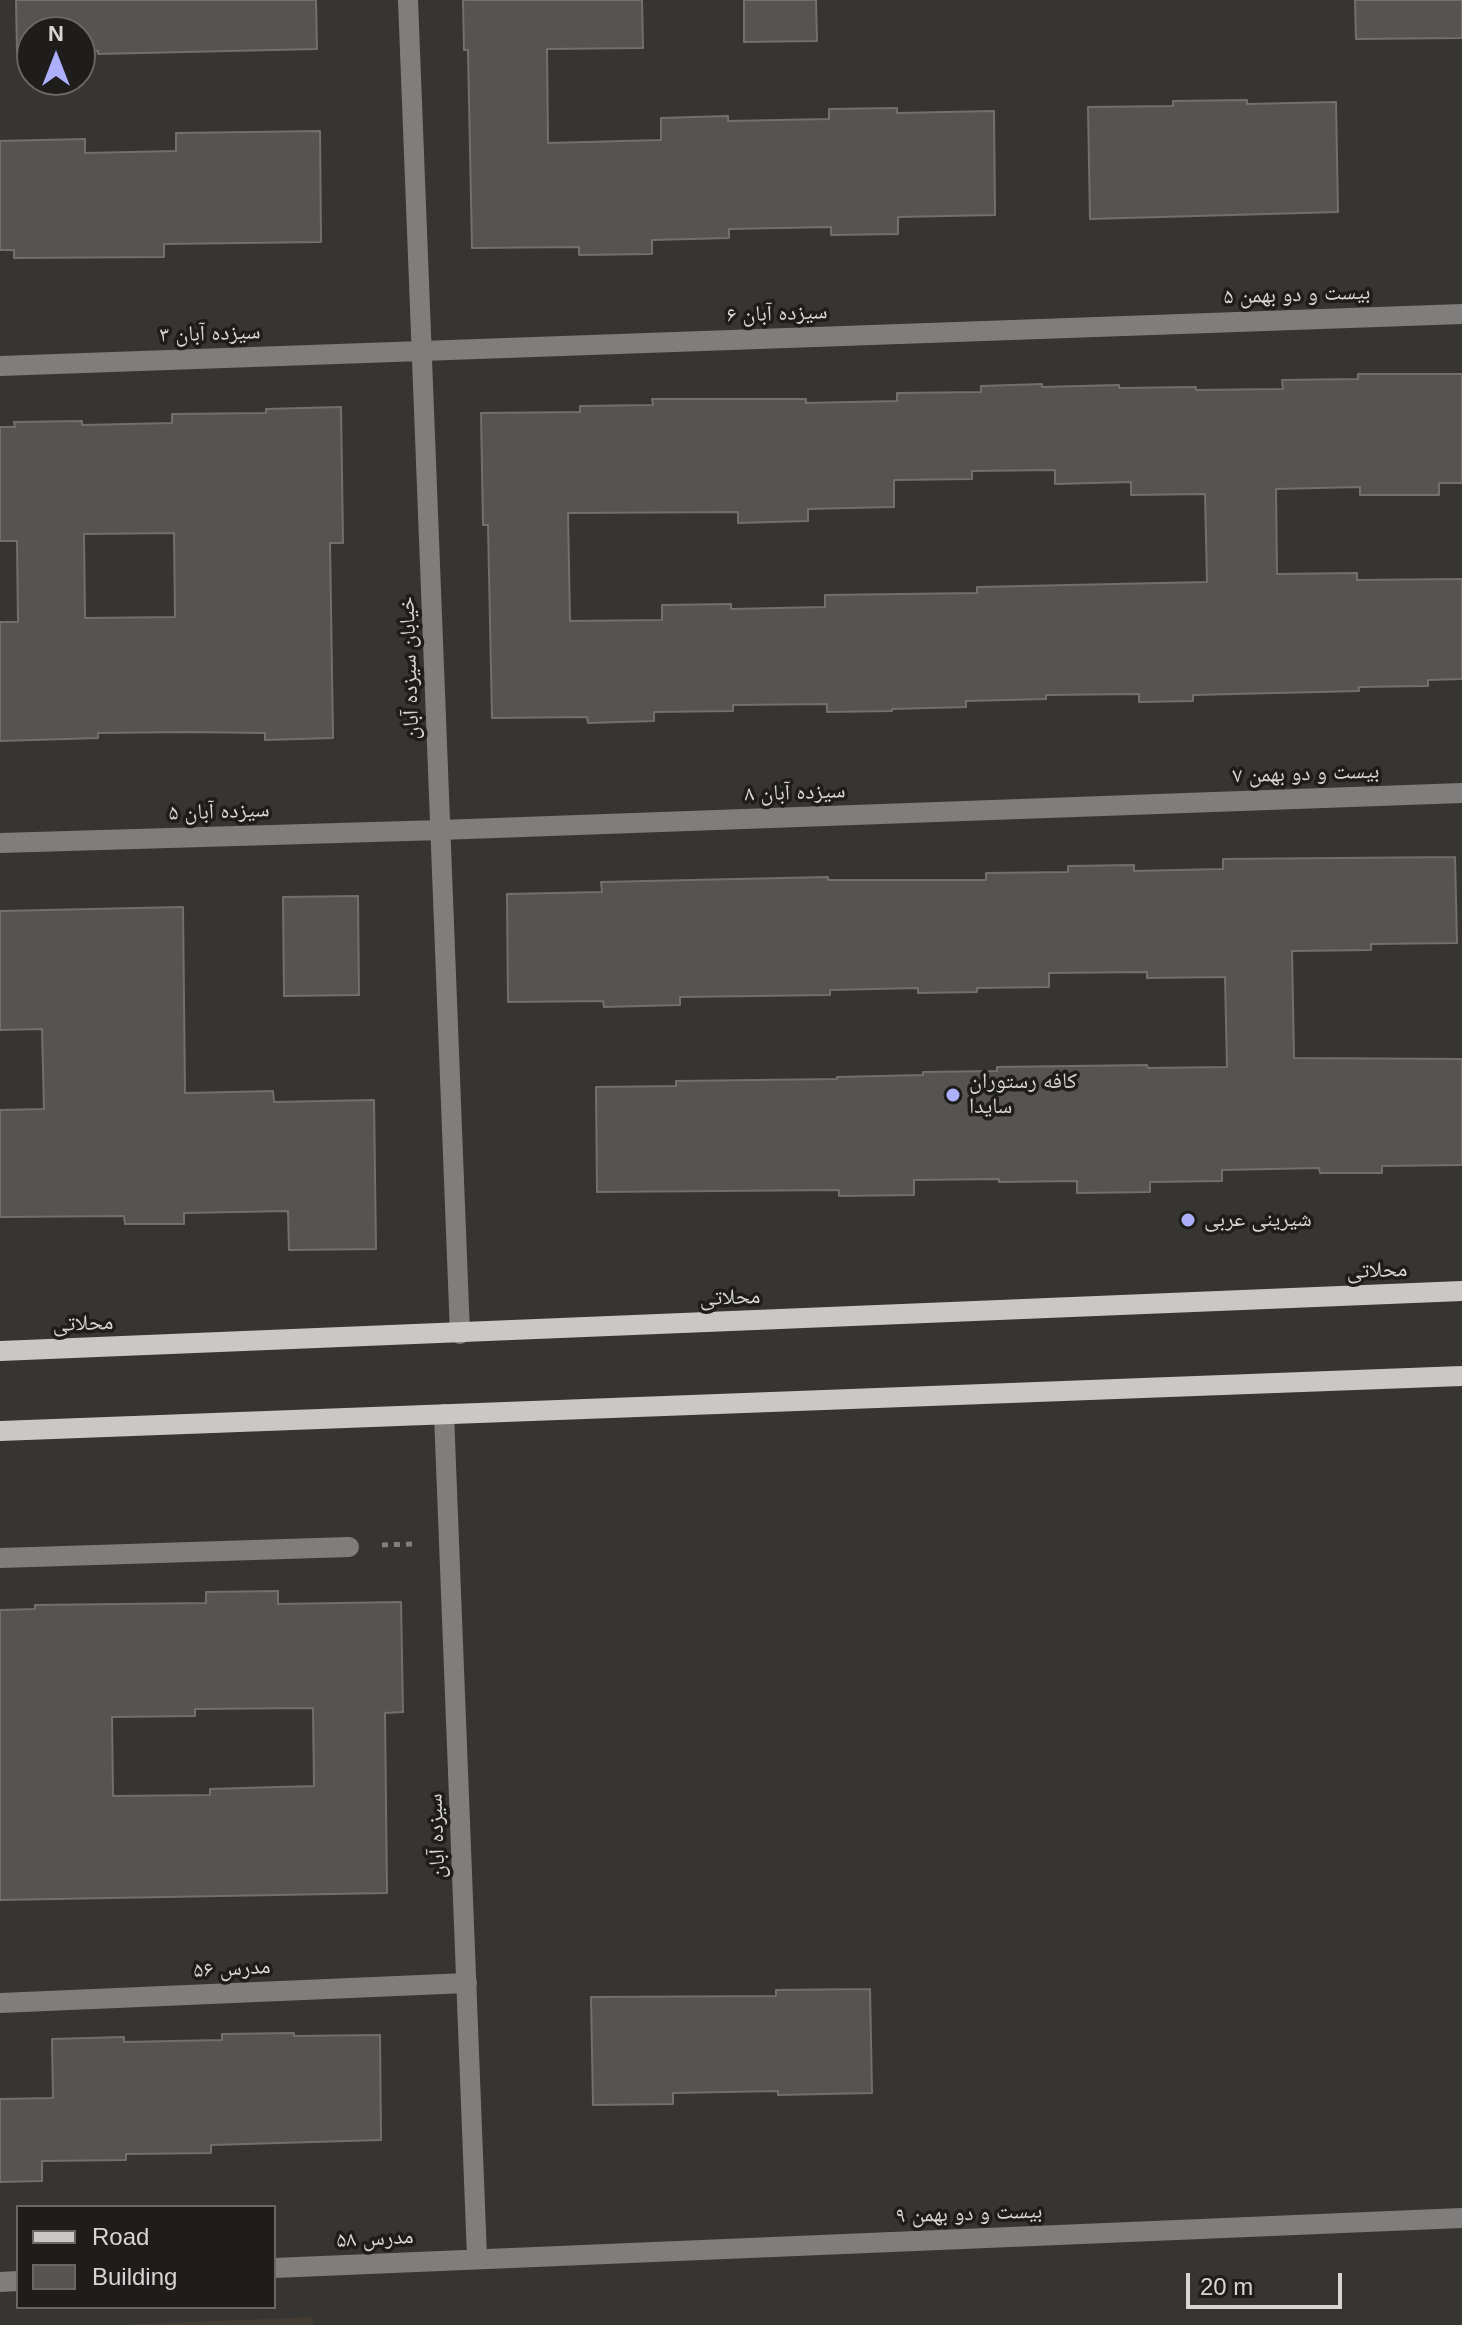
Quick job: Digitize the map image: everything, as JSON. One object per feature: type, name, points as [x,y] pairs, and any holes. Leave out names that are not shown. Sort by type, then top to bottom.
[{"type":"main road","name":"محلاتی","points":[[0,1351],[1462,1291]]},
{"type":"main road","points":[[0,1431],[1462,1376]]},
{"type":"street","name":"خیابان سیزده آبان","points":[[408,0],[460,1334]]},
{"type":"street","name":"بیست و دو بهمن ۵","points":[[1134,325],[1462,314]]},
{"type":"street","name":"سیزده آبان ۶","points":[[421,350],[1134,325]]},
{"type":"street","name":"سیزده آبان ۳","points":[[0,366],[421,350]]},
{"type":"street","name":"بیست و دو بهمن ۷","points":[[1152,804],[1462,793]]},
{"type":"street","name":"سیزده آبان ۸","points":[[440,830],[1152,804]]},
{"type":"street","name":"سیزده آبان ۵","points":[[0,843],[440,830]]},
{"type":"street","name":"سیزده آبان","points":[[444,1414],[477,2257]]},
{"type":"street","points":[[0,1558],[349,1547]]},
{"type":"street","name":"مدرس ۵۶","points":[[0,2003],[467,1983]]},
{"type":"street","name":"بیست و دو بهمن ۹","points":[[477,2257],[1462,2218]]},
{"type":"street","name":"مدرس ۵۸","points":[[276,2268],[477,2257]]},
{"type":"path","points":[[349,1547],[449,1543]]},
{"type":"shaded area","points":[[313,2317],[313,2325],[120,2325]]},
{"type":"building","points":[[16,0],[316,0],[317,49],[98,54],[96,16],[16,16]]},
{"type":"building","points":[[463,0],[642,0],[643,48],[547,49],[548,143],[661,140],[661,118],[728,116],[728,121],[829,119],[829,109],[897,108],[897,113],[994,111],[995,215],[898,217],[898,234],[831,235],[831,227],[729,229],[729,238],[652,240],[652,254],[579,255],[579,247],[472,248],[468,50],[464,50]]},
{"type":"building","points":[[744,0],[816,0],[817,41],[744,42]]},
{"type":"building","points":[[1355,0],[1462,0],[1462,38],[1356,39]]},
{"type":"building","points":[[1247,100],[1247,104],[1336,102],[1338,212],[1090,219],[1088,107],[1173,106],[1173,101]]},
{"type":"building","points":[[320,131],[321,242],[164,244],[164,257],[14,258],[14,250],[0,250],[0,141],[85,139],[85,153],[176,151],[176,133]]},
{"type":"building","points":[[1358,374],[1462,374],[1462,483],[1439,483],[1439,495],[1360,495],[1360,487],[1276,489],[1277,574],[1357,573],[1357,580],[1462,579],[1462,679],[1428,680],[1428,686],[1359,687],[1359,691],[1193,695],[1193,701],[1139,702],[1139,694],[1046,695],[1046,699],[966,701],[966,707],[892,711],[827,712],[827,704],[733,705],[733,711],[654,712],[654,721],[588,723],[587,717],[492,718],[488,525],[483,525],[481,413],[580,412],[580,406],[653,405],[652,399],[806,399],[806,403],[897,401],[897,393],[981,392],[981,386],[1042,384],[1042,387],[1119,385],[1119,388],[1196,387],[1196,390],[1283,389],[1282,380],[1358,379]],"holes":[[[1055,470],[1055,484],[1131,482],[1131,495],[1205,494],[1207,582],[977,587],[977,593],[825,595],[825,607],[731,609],[731,604],[662,605],[662,620],[570,621],[568,513],[738,512],[738,523],[808,521],[808,509],[894,507],[894,480],[972,479],[972,471]]]},
{"type":"building","points":[[341,407],[343,543],[330,543],[333,738],[265,740],[265,733],[187,732],[98,733],[98,738],[0,741],[0,622],[18,622],[17,541],[0,541],[0,427],[15,427],[14,422],[82,421],[82,425],[172,423],[172,414],[266,413],[266,409]],"holes":[[[174,533],[175,617],[85,618],[84,534]]]},
{"type":"building","points":[[1455,857],[1457,943],[1371,944],[1371,950],[1292,951],[1294,1058],[1462,1059],[1462,1165],[1382,1166],[1382,1173],[1320,1173],[1319,1168],[1222,1170],[1222,1181],[1150,1182],[1150,1192],[1077,1193],[1077,1181],[999,1182],[999,1179],[914,1180],[914,1195],[839,1196],[839,1190],[597,1192],[596,1087],[676,1086],[676,1081],[923,1075],[923,1072],[997,1071],[997,1067],[1227,1067],[1225,977],[1147,978],[1147,972],[1049,973],[1049,987],[977,988],[977,992],[918,993],[918,988],[830,990],[830,995],[680,997],[680,1005],[604,1007],[603,1001],[508,1002],[507,894],[602,892],[601,882],[828,877],[828,880],[986,880],[986,873],[1068,872],[1068,866],[1134,865],[1134,871],[1223,869],[1223,859]]},
{"type":"building","points":[[358,896],[359,995],[284,996],[283,897]]},
{"type":"building","points":[[183,907],[185,1093],[273,1091],[274,1102],[374,1100],[376,1249],[289,1250],[288,1211],[184,1213],[184,1224],[125,1224],[124,1216],[0,1217],[0,1110],[44,1109],[42,1029],[0,1030],[0,911]]},
{"type":"building","points":[[278,1591],[278,1604],[401,1602],[403,1712],[385,1713],[387,1893],[0,1900],[0,1610],[35,1609],[35,1605],[206,1603],[206,1592]],"holes":[[[313,1708],[314,1786],[210,1789],[210,1795],[113,1796],[112,1717],[195,1716],[195,1709]]]},
{"type":"building","points":[[870,1989],[872,2093],[673,2093],[673,2104],[593,2105],[591,1997],[776,1996],[776,1990]]},
{"type":"building","points":[[294,2033],[294,2036],[380,2035],[381,2140],[211,2145],[211,2153],[126,2154],[126,2160],[42,2161],[42,2181],[0,2182],[0,2099],[53,2098],[52,2039],[124,2037],[124,2042],[222,2040],[222,2034]]},
{"type":"place","name":"کافه رستوران سایدا","points":[[953,1095]]},
{"type":"place","name":"شیرینی عربی","points":[[1188,1220]]}]
